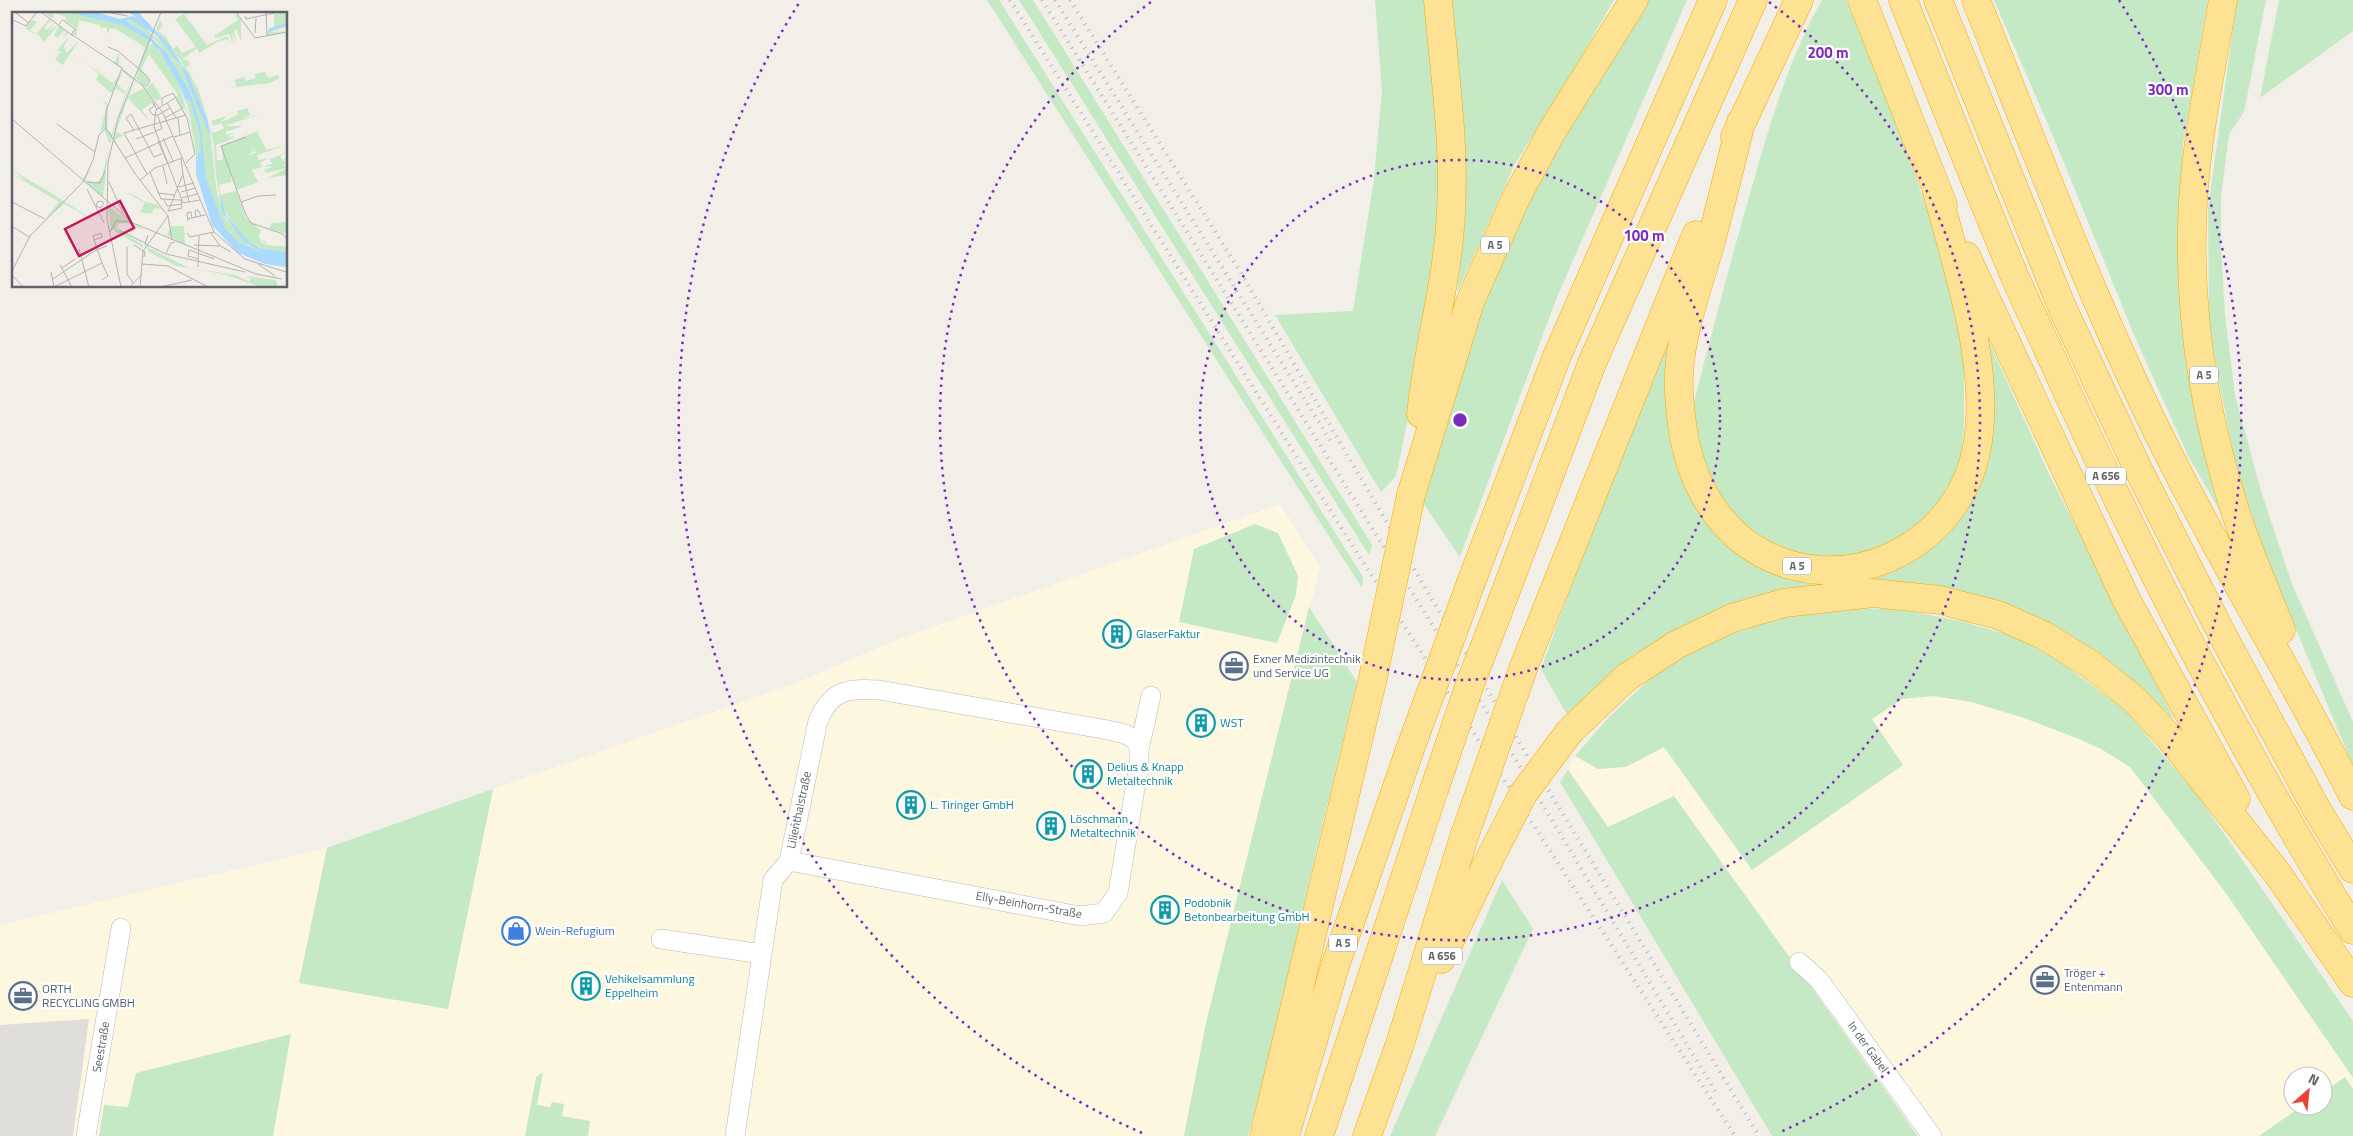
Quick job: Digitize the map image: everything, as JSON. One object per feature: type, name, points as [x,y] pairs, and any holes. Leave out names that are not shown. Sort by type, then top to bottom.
[{"type":"highway","name":"A 5","points":[[1264,1136],[1372,682],[1412,489],[1422,402],[1439,310],[1451,212],[1450,110],[1438,0]]},
{"type":"highway","name":"A 5","points":[[1412,489],[1470,302],[1515,200],[1552,130],[1634,0]]},
{"type":"highway","name":"A 5","points":[[1285,1136],[1336,963],[1409,752],[1472,580],[1557,356],[1713,0]]},
{"type":"highway","points":[[1319,1136],[1470,684],[1592,364],[1753,0]]},
{"type":"highway","points":[[1367,1136],[1400,1044],[1464,837],[1524,666],[1741,122],[1799,0]]},
{"type":"highway","points":[[1862,0],[1936,188],[1996,322],[2126,599],[2277,873],[2353,983]]},
{"type":"highway","name":"A 656","points":[[1903,0],[2015,276],[2108,481],[2173,613],[2288,826],[2353,930]]},
{"type":"highway","name":"A 656","points":[[1938,0],[2062,307],[2136,465],[2237,662],[2316,808],[2353,869]]},
{"type":"highway","points":[[1976,0],[2094,294],[2162,440],[2322,734],[2353,796]]},
{"type":"highway","name":"A 5","points":[[2223,0],[2193,201],[2192,269],[2197,340],[2216,440],[2236,515],[2322,734]]},
{"type":"highway","name":"A 5","points":[[1741,122],[1691,307],[1679,372],[1682,424],[1688,456],[1699,483],[1719,517],[1734,533],[1753,548],[1795,566],[1832,570],[1860,568],[1883,561],[1905,551],[1926,537],[1942,522],[1956,502],[1967,478],[1975,455],[1980,430],[1977,366],[1968,317],[1936,188]]},
{"type":"highway","name":"A 656","points":[[1400,1044],[1484,868],[1524,794],[1570,731],[1627,677],[1676,645],[1732,618],[1784,603],[1873,593],[1940,600],[1998,615],[2043,635],[2090,664],[2135,700],[2170,738],[2277,873]]},
{"type":"street","name":"Lilienthalstraße","points":[[735,1136],[773,880],[788,861],[818,721],[824,706],[837,693],[863,689],[889,691],[1125,734],[1136,740],[1139,750]]},
{"type":"street","name":"Elly-Beinhorn-Straße","points":[[788,861],[1080,916],[1104,913],[1118,893],[1139,764],[1139,750],[1151,696]]},
{"type":"street","name":"Seestraße","points":[[86,1136],[121,928]]},
{"type":"street","points":[[661,939],[762,954]]},
{"type":"street","name":"In der Gabel","points":[[1799,962],[1819,980],[1932,1136]]},
{"type":"shaded area","points":[[1280,504],[1320,567],[1206,1023],[1184,1136],[0,1136],[0,925],[327,848],[299,983],[448,1009],[493,789],[796,683],[894,641]]},
{"type":"shaded area","points":[[1961,621],[2125,710],[2199,797],[2353,1021],[2353,1136],[1918,1136],[1674,797],[1608,827],[1568,770],[1575,756],[1608,718]]},
{"type":"shaded area","points":[[89,1019],[73,1136],[0,1136],[0,1025]]},
{"type":"green space","points":[[987,0],[999,0],[1363,577],[1362,588]]},
{"type":"green space","points":[[1019,0],[1033,0],[1372,545],[1369,555]]},
{"type":"green space","points":[[1375,0],[1614,0],[1566,83],[1515,164],[1457,293],[1466,207],[1464,150],[1396,476],[1381,492],[1275,315],[1353,311],[1374,179],[1382,90]]},
{"type":"green space","points":[[1643,0],[1687,0],[1557,297],[1460,557],[1423,503],[1446,386],[1539,168]]},
{"type":"green space","points":[[1822,0],[1846,0],[1894,116],[1942,251],[1964,352],[1964,430],[1961,455],[1983,461],[1985,333],[2049,474],[2174,719],[2092,651],[1883,583],[1699,619],[1633,655],[1567,715],[1541,669],[1630,424],[1673,329],[1678,465],[1723,291],[1766,139],[1790,68]]},
{"type":"green space","points":[[1994,0],[2208,0],[2183,144],[2179,248],[2189,369],[2222,514],[2188,456],[2135,337],[2053,136]]},
{"type":"green space","points":[[2237,0],[2266,0],[2244,112],[2229,134],[2221,197],[2221,250],[2225,315],[2235,395],[2261,491],[2292,584],[2353,722],[2353,766],[2267,560],[2235,464],[2209,328],[2208,208]]},
{"type":"green space","points":[[2279,0],[2353,0],[2353,31],[2260,98]]},
{"type":"green space","points":[[1255,524],[1278,533],[1298,576],[1296,595],[1277,643],[1179,622],[1194,549]]},
{"type":"green space","points":[[1309,607],[1357,682],[1314,860],[1270,1056],[1248,1136],[1184,1136],[1206,1023]]},
{"type":"green space","points":[[1841,607],[1904,610],[1961,621],[2019,638],[2062,663],[2125,710],[2199,797],[2353,1021],[2353,1078],[2225,892],[2130,767],[2101,749],[2079,739],[2024,718],[1971,702],[1933,696],[1902,699],[1872,719],[1903,765],[1752,870],[1664,747],[1626,767],[1598,769],[1575,756],[1608,718],[1656,673],[1718,639],[1787,615]]},
{"type":"green space","points":[[1568,770],[1608,827],[1674,796],[1918,1136],[1772,1136],[1560,782]]},
{"type":"green space","points":[[493,789],[448,1009],[299,983],[327,848]]},
{"type":"green space","points":[[1502,880],[1533,929],[1435,1136],[1390,1136]]},
{"type":"green space","points":[[291,1034],[273,1136],[99,1136],[104,1105],[128,1107],[136,1073]]},
{"type":"green space","points":[[543,1072],[537,1105],[550,1107],[552,1102],[564,1104],[562,1116],[590,1121],[588,1136],[525,1136],[536,1077]]},
{"type":"green space","points":[[2345,1077],[2353,1089],[2353,1136],[2259,1136],[2288,1116],[2333,1116],[2333,1085]]},
{"type":"railway","points":[[1010,0],[1359,556],[1735,1136]]},
{"type":"railway","points":[[1042,0],[1490,717],[1718,1096]]},
{"type":"railway","points":[[1055,0],[1330,440]]},
{"type":"railway","points":[[1070,0],[1241,273],[1421,581],[1759,1136]]},
{"type":"place","name":"GlaserFaktur","points":[[1117,634]]},
{"type":"place","name":"Exner Medizintechnik und Service UG","points":[[1234,666]]},
{"type":"place","name":"WST","points":[[1201,723]]},
{"type":"place","name":"Delius & Knapp Metaltechnik","points":[[1088,774]]},
{"type":"place","name":"L. Tiringer GmbH","points":[[911,805]]},
{"type":"place","name":"Löschmann Metaltechnik","points":[[1051,826]]},
{"type":"place","name":"Podobnik Betonbearbeitung GmbH","points":[[1165,910]]},
{"type":"place","name":"Wein-Refugium","points":[[516,931]]},
{"type":"place","name":"Tröger + Entenmann","points":[[2045,980]]},
{"type":"place","name":"Vehikelsammlung Eppelheim","points":[[586,986]]},
{"type":"place","name":"ORTH RECYCLING GMBH","points":[[23,996]]}]
